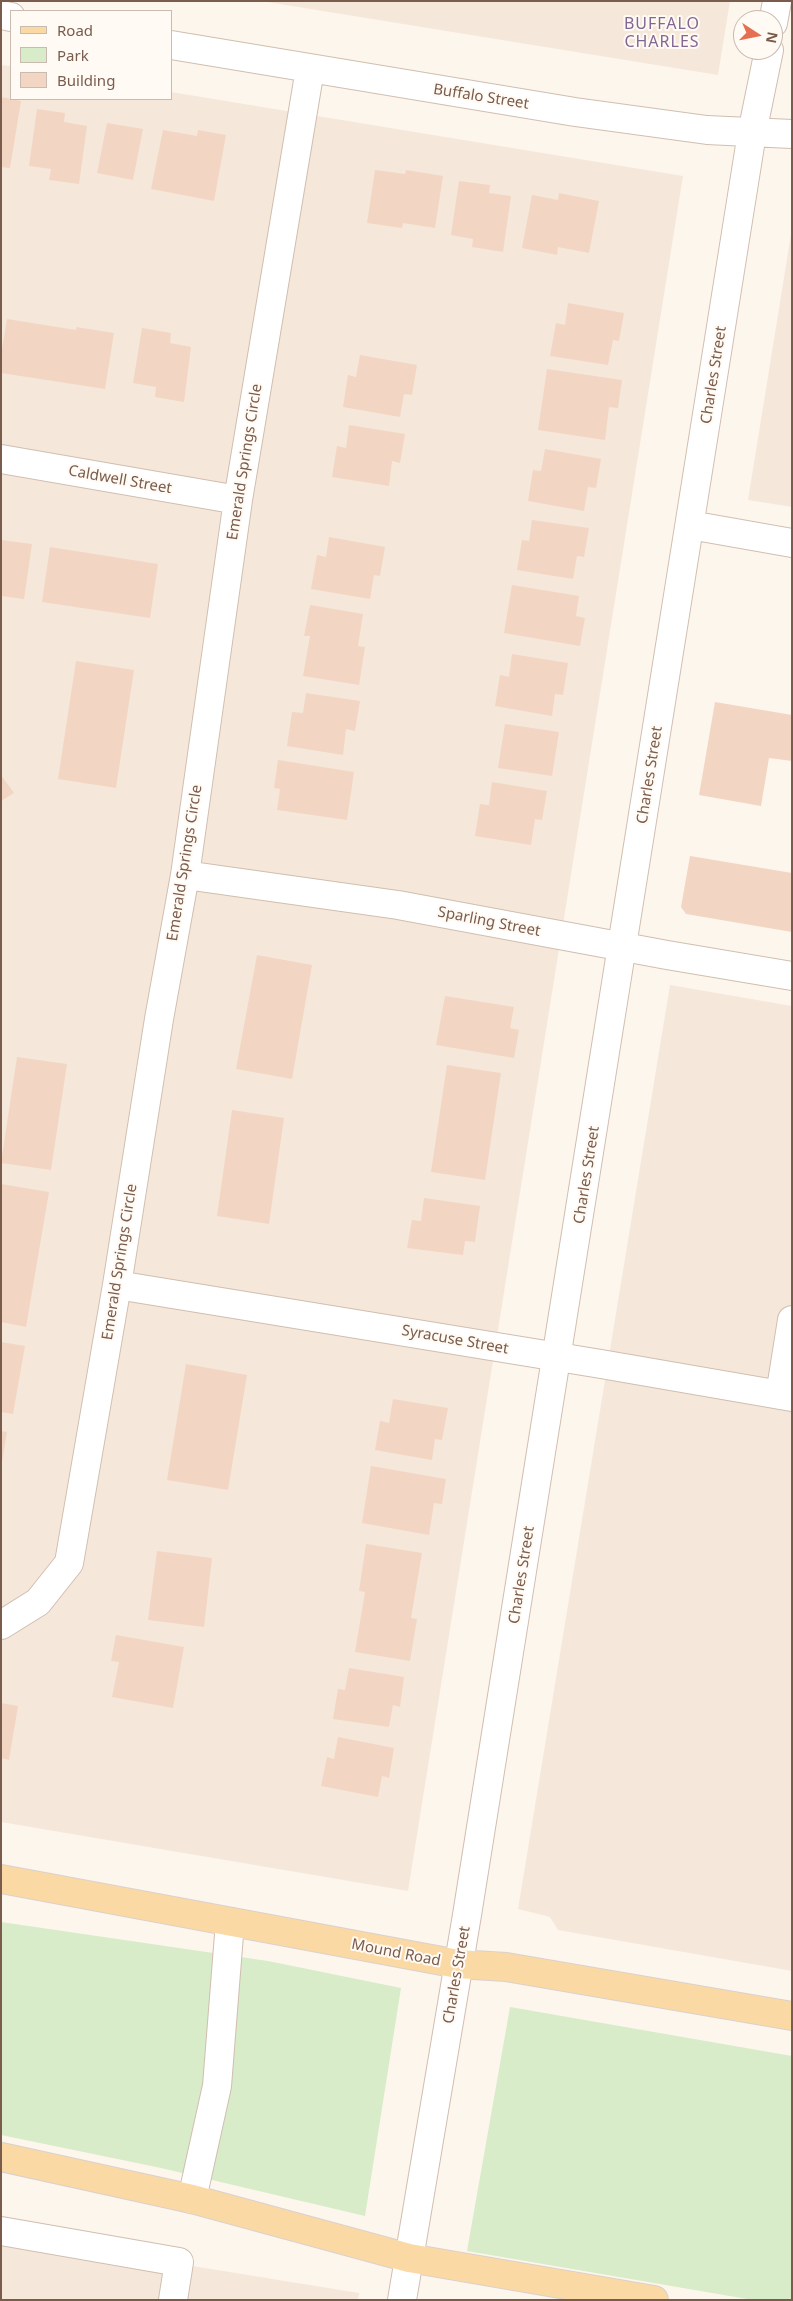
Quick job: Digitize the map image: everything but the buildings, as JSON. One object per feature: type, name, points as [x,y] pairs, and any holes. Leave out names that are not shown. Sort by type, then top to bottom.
[{"type":"main road","name":"Mound Road","points":[[1,1879],[458,1964],[506,1967],[792,2016]]},
{"type":"main road","points":[[1,2157],[192,2199],[409,2258],[651,2300]]},
{"type":"street","name":"Buffalo Street","points":[[172,45],[575,112],[707,130],[792,134]]},
{"type":"street","name":"Charles Street","points":[[402,2300],[624,946],[752,133],[767,60]]},
{"type":"street","name":"Emerald Springs Circle","points":[[1,1625],[38,1602],[69,1563],[117,1284],[159,1018],[185,874],[238,500],[310,69]]},
{"type":"street","name":"Caldwell Street","points":[[1,459],[238,500]]},
{"type":"street","points":[[690,525],[792,543]]},
{"type":"street","name":"Sparling Street","points":[[185,874],[398,905],[792,976]]},
{"type":"street","name":"Syracuse Street","points":[[117,1284],[786,1396]]},
{"type":"street","points":[[786,1396],[792,1320]]},
{"type":"street","points":[[192,2199],[218,2086],[230,1922]]},
{"type":"street","points":[[1,2231],[179,2262],[173,2300]]},
{"type":"shaded area","points":[[261,1],[730,1],[718,75]]},
{"type":"shaded area","points":[[1,65],[10,66],[10,100],[172,100],[172,92],[683,176],[408,1891],[1,1822]]},
{"type":"shaded area","points":[[792,228],[792,507],[748,500]]},
{"type":"shaded area","points":[[670,985],[792,1006],[792,1971],[558,1930],[550,1917],[518,1909]]},
{"type":"shaded area","points":[[1,2235],[359,2293],[358,2300],[1,2300]]},
{"type":"green space","points":[[1,1922],[268,1961],[401,1988],[365,2216],[161,2168],[1,2135]]},
{"type":"green space","points":[[510,2007],[792,2056],[792,2300],[753,2300],[467,2251]]},
{"type":"district","name":"BUFFALO CHARLES","points":[[662,33]]}]
